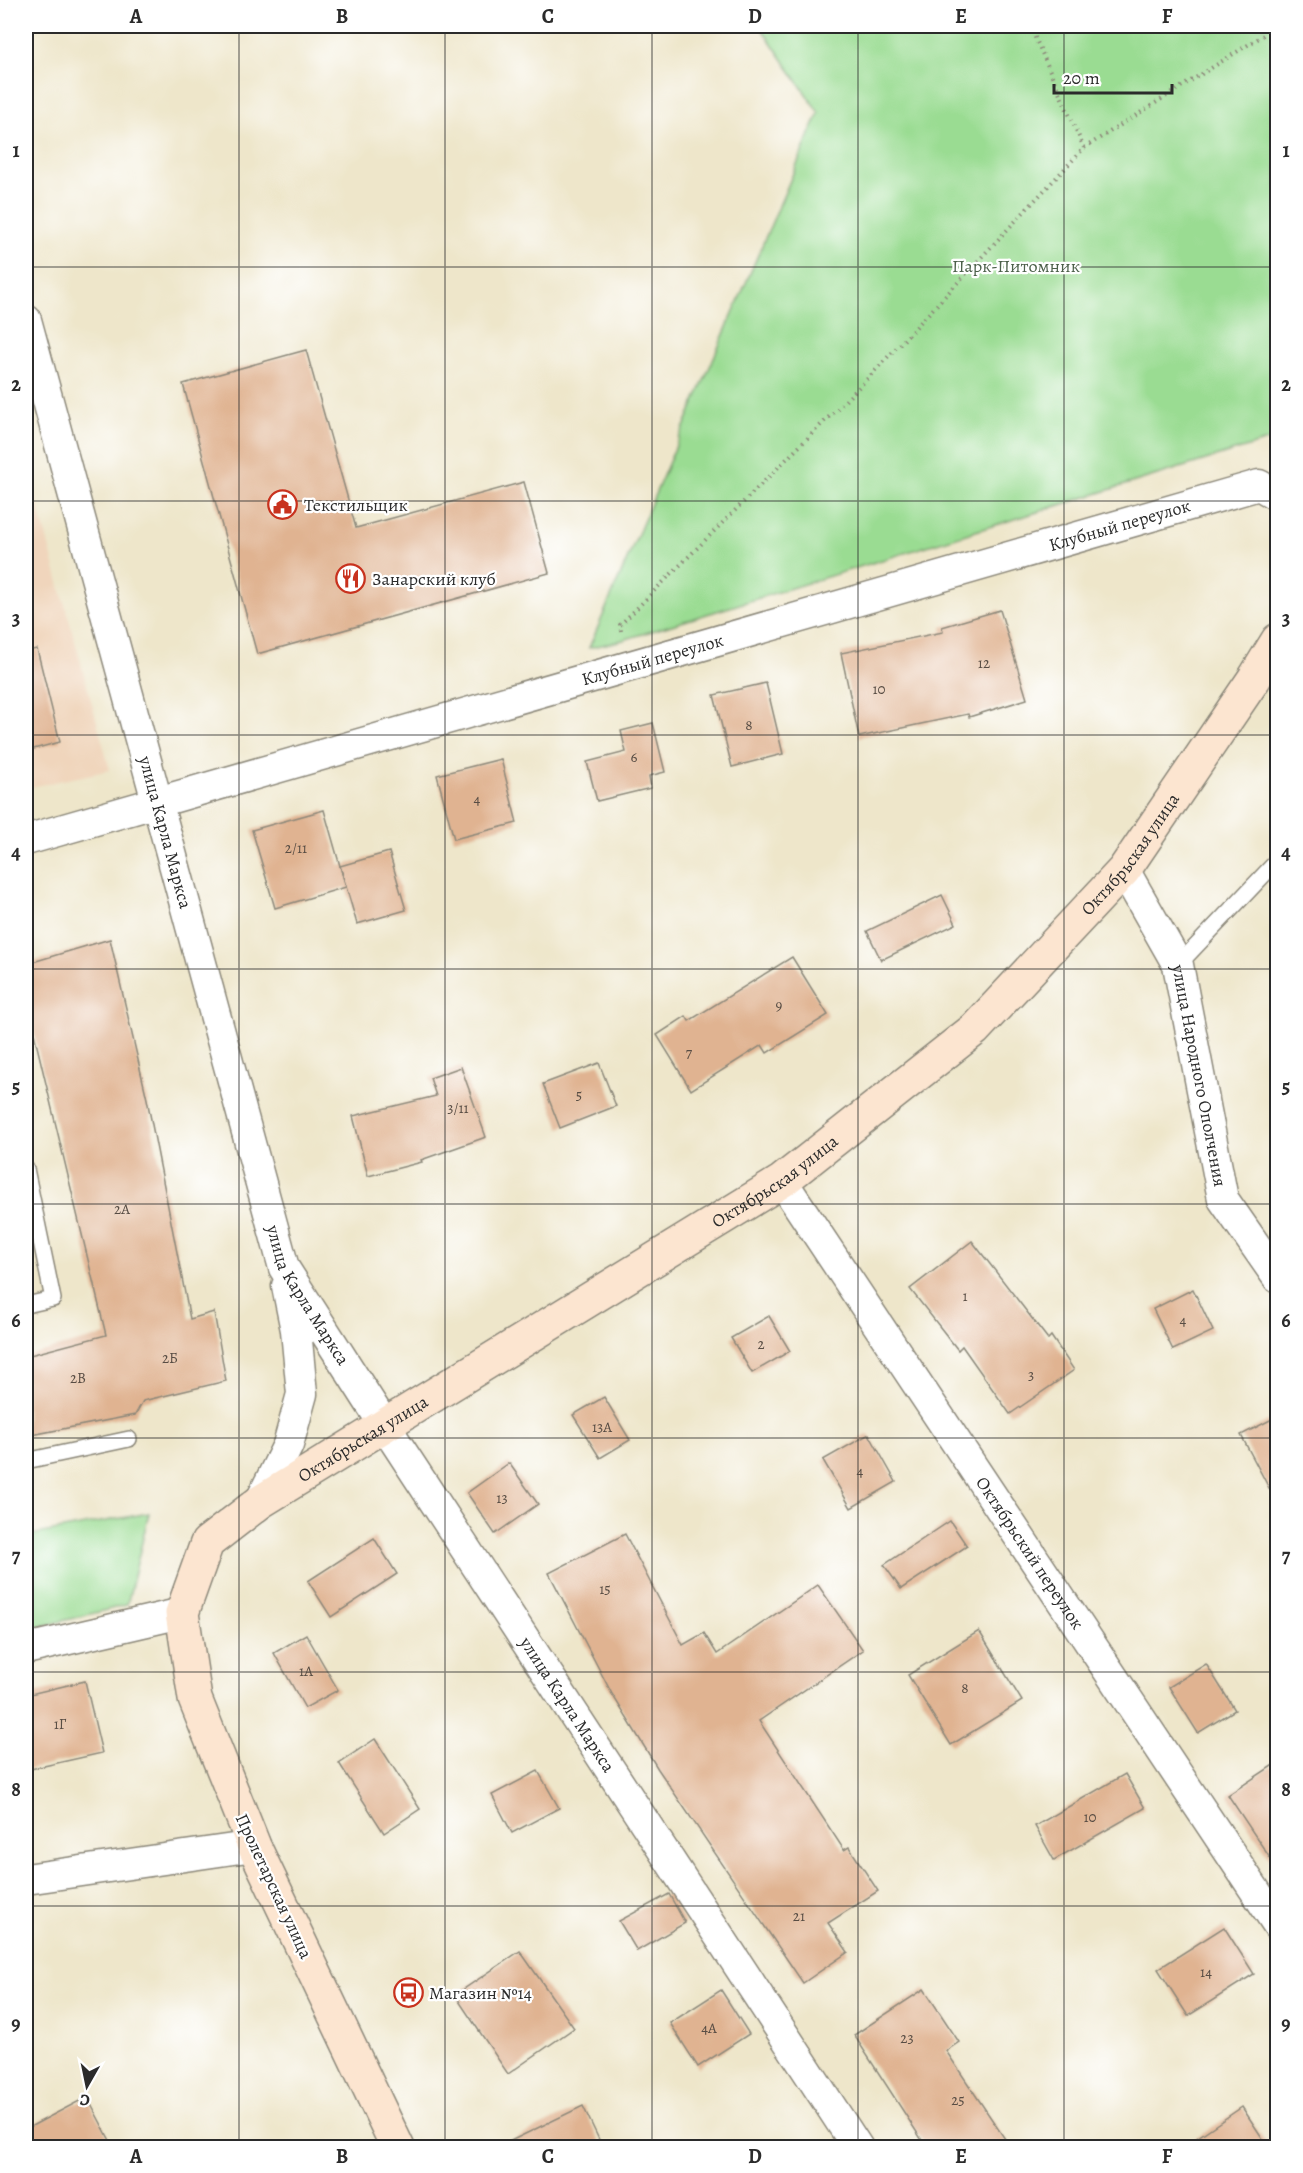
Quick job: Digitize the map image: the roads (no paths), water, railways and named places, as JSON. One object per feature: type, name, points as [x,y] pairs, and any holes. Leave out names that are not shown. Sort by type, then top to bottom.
[{"type":"street","name":"улица Карла Маркса","points":[[26,320],[284,1269],[858,2148]]},
{"type":"street","name":"Клубный переулок","points":[[26,840],[1259,485],[1278,496]]},
{"type":"street","name":"Октябрьская улица","points":[[182,1613],[207,1543],[260,1502],[782,1181],[975,1029],[1124,870],[1254,680],[1278,640]]},
{"type":"street","name":"улица Народного Ополчения","points":[[1124,870],[1178,965],[1223,1199],[1278,1278]]},
{"type":"street","name":"Октябрьский переулок","points":[[782,1181],[1278,1924]]},
{"type":"street","points":[[260,1502],[288,1446],[302,1394],[296,1330],[284,1269]]},
{"type":"street","points":[[26,1649],[182,1613]]},
{"type":"street","name":"Пролетарская улица","points":[[182,1613],[195,1699],[254,1846],[398,2148]]},
{"type":"street","points":[[26,1879],[254,1846]]},
{"type":"lane","points":[[1178,965],[1278,860]]},
{"type":"lane","points":[[26,1169],[53,1299],[26,1305]]},
{"type":"lane","points":[[26,1461],[129,1439]]},
{"type":"place","name":"Текстильщик","points":[[283,505]]},
{"type":"place","name":"Занарский клуб","points":[[351,579]]},
{"type":"place","name":"Магазин №14","points":[[408,1993]]},
{"type":"park label","name":"Парк-Питомник","points":[[1016,266]]}]
